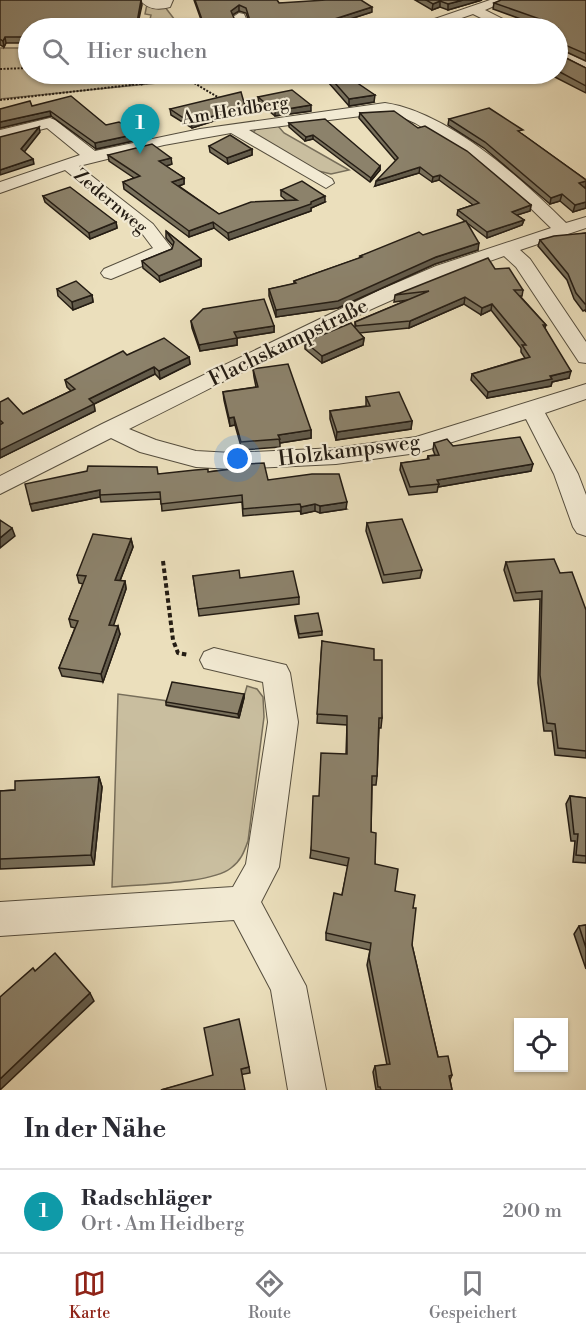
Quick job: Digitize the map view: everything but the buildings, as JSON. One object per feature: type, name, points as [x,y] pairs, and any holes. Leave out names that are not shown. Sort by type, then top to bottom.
[{"type":"street","points":[[146,0],[157,5],[166,4],[167,0]]},
{"type":"street","points":[[451,18],[502,0]]},
{"type":"street","points":[[474,10],[490,18]]},
{"type":"street","points":[[568,58],[586,68]]},
{"type":"street","name":"Am Heidberg","points":[[0,188],[92,157],[234,128],[385,108],[410,112],[466,145],[532,198],[562,230]]},
{"type":"street","name":"Am Heidberg","points":[[410,112],[428,108]]},
{"type":"street","points":[[0,135],[50,123],[92,157]]},
{"type":"street","points":[[234,128],[326,183]]},
{"type":"street","name":"Zedernweg","points":[[67,164],[147,228],[164,250],[111,273]]},
{"type":"street","name":"Flachskampstraße","points":[[0,486],[334,318],[443,270],[586,222]]},
{"type":"street","points":[[506,247],[522,262],[586,357]]},
{"type":"street","name":"Holzkampsweg","points":[[110,429],[148,446],[196,459],[267,460],[336,456],[417,445],[586,391]]},
{"type":"street","points":[[532,410],[576,474],[586,527]]},
{"type":"street","points":[[214,660],[276,673],[283,722],[262,867],[243,903]]},
{"type":"street","points":[[0,919],[243,903]]},
{"type":"street","points":[[243,903],[288,986],[307,1090]]},
{"type":"path","points":[[0,69],[18,68]]},
{"type":"path","points":[[135,84],[141,85]]},
{"type":"path","points":[[0,100],[151,84]]},
{"type":"path","points":[[196,84],[227,102]]},
{"type":"path","points":[[163,561],[173,640],[178,653],[214,660]]},
{"type":"shaded area","points":[[147,4],[165,7],[173,18],[150,18],[151,15],[145,14]]},
{"type":"shaded area","points":[[0,48],[18,48],[18,84],[148,84],[0,99]]},
{"type":"shaded area","points":[[278,126],[284,133],[349,170],[331,174],[310,169],[252,134],[256,129]]},
{"type":"shaded area","points":[[247,686],[257,689],[263,697],[264,717],[248,841],[240,859],[231,868],[208,877],[112,887],[118,694],[168,701],[167,706],[238,718]]},
{"type":"place","name":"Radschläger","points":[[140,154]]}]
